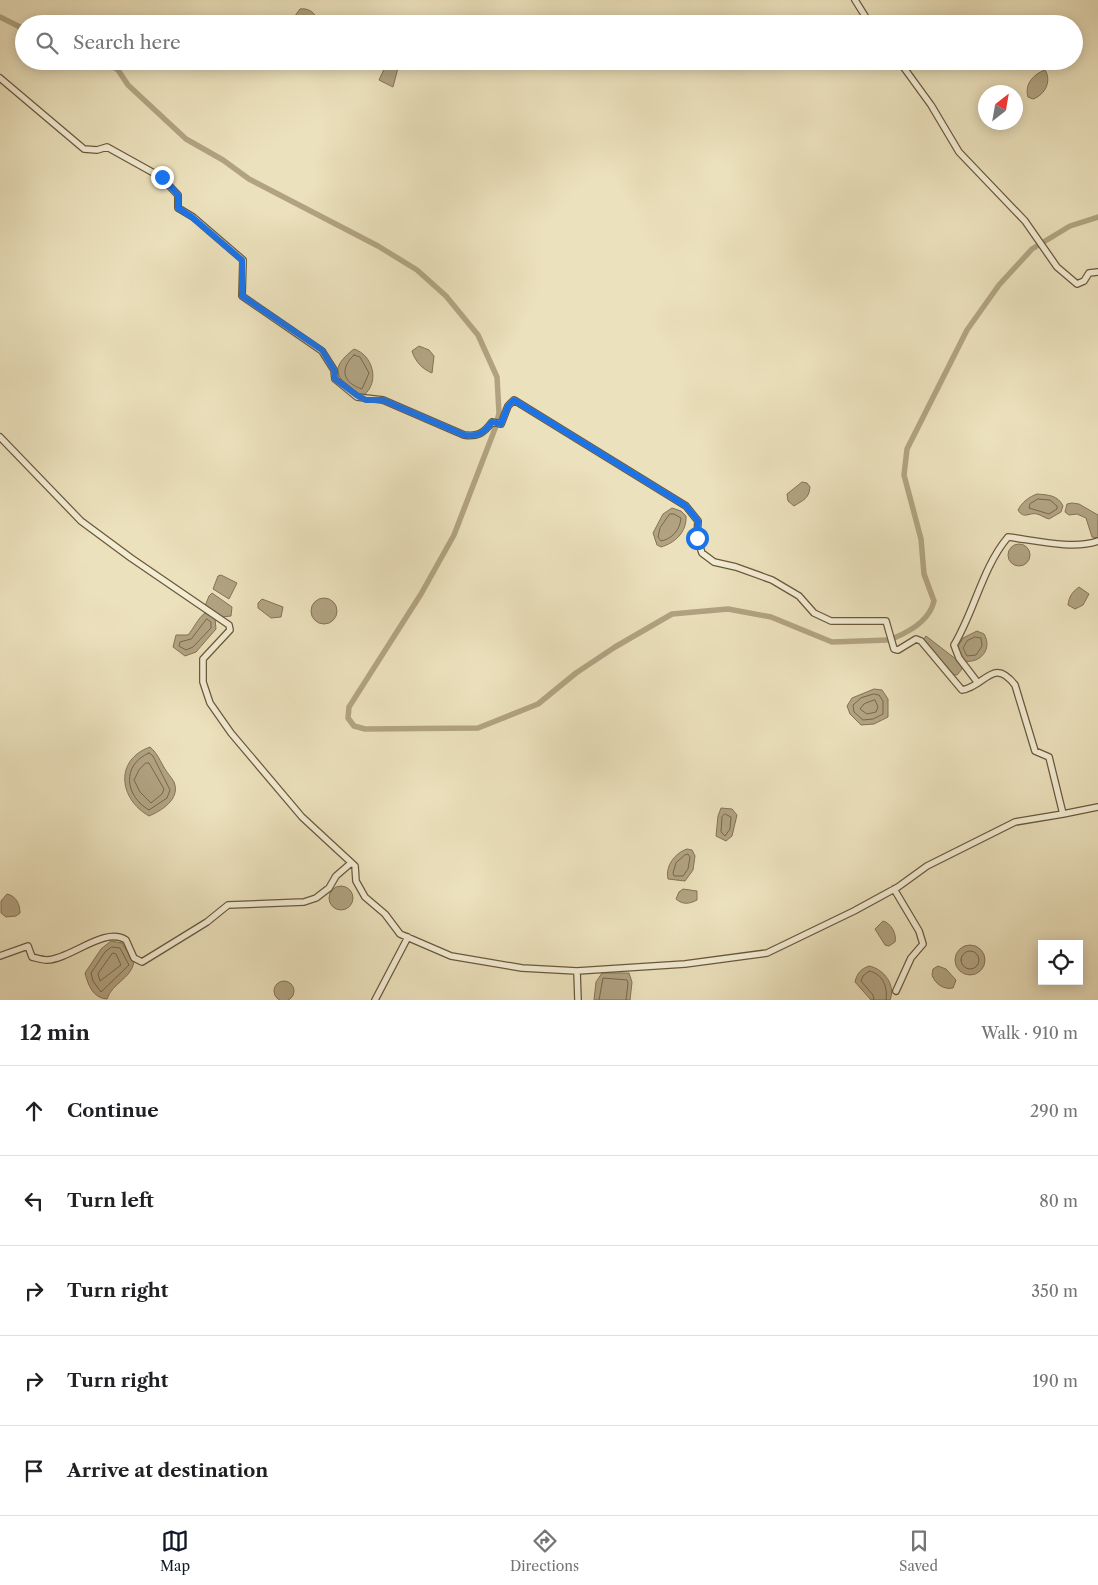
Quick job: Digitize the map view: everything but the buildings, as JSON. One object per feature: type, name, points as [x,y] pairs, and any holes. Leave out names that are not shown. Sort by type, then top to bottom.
[{"type":"street","points":[[855,0],[864,15]]},
{"type":"street","points":[[906,70],[931,105],[959,152],[1025,221],[1056,267],[1077,284],[1084,281],[1089,273],[1098,272]]},
{"type":"street","points":[[0,78],[84,149],[97,150],[107,147],[162,177],[178,195],[178,208],[192,217],[242,260],[242,296],[322,350],[334,370],[335,379],[348,391],[366,400],[383,400],[464,435],[478,435],[485,432],[492,422],[501,424],[508,406],[514,400],[686,506],[698,521],[697,538],[702,553],[714,562],[736,567],[772,580],[798,596],[807,607],[823,618],[842,623],[886,622],[894,649],[898,650],[916,639],[921,641],[958,687],[965,690],[978,684],[993,672],[999,672],[1008,677],[1016,685],[1035,752],[1049,757],[1063,814]]},
{"type":"street","points":[[0,437],[81,521],[229,626],[230,630],[211,648],[203,659],[203,682],[210,703],[231,733],[302,817],[355,866],[356,881],[365,897],[386,914],[400,934],[451,956],[522,968],[577,970],[685,964],[768,953],[894,889],[927,866],[1015,822],[1098,807]]},
{"type":"street","points":[[978,684],[959,658],[954,645],[995,553],[1008,537],[1057,544],[1092,543],[1098,541]]},
{"type":"street","points":[[0,956],[28,946],[32,957],[46,960],[81,949],[105,937],[114,936],[126,940],[134,958],[142,962],[207,922],[228,905],[294,903],[316,898],[329,888],[336,876],[351,862]]},
{"type":"street","points":[[894,889],[919,931],[924,944],[911,958],[896,991]]},
{"type":"street","points":[[375,1000],[408,937]]},
{"type":"street","points":[[577,970],[578,1000]]},
{"type":"water","points":[[300,9],[307,10],[314,15],[296,15]]},
{"type":"water","points":[[384,70],[397,70],[393,87],[379,80]]},
{"type":"water","points":[[1045,70],[1048,79],[1044,91],[1033,99],[1028,97],[1027,88],[1031,80]]},
{"type":"water","points":[[419,346],[429,350],[434,356],[432,373],[422,367],[413,355],[412,351]]},
{"type":"water","points":[[354,349],[366,357],[372,369],[372,383],[364,395],[346,386],[338,373],[341,362]]},
{"type":"water","points":[[802,482],[807,483],[810,487],[808,494],[805,499],[794,506],[788,501],[787,494]]},
{"type":"water","points":[[1037,494],[1052,496],[1061,502],[1063,506],[1061,512],[1049,519],[1037,514],[1022,515],[1018,510],[1029,498]]},
{"type":"water","points":[[1067,504],[1079,504],[1098,515],[1098,538],[1092,537],[1086,518],[1077,514],[1069,515],[1065,512]]},
{"type":"water","points":[[672,508],[681,511],[686,516],[686,522],[682,532],[675,540],[661,547],[657,545],[653,533],[663,514]]},
{"type":"water","points":[[1019,544],[1027,547],[1030,555],[1027,563],[1019,566],[1011,563],[1008,555],[1011,547]]},
{"type":"water","points":[[221,575],[237,583],[229,599],[213,589],[218,576]]},
{"type":"water","points":[[1079,587],[1089,594],[1083,605],[1075,609],[1068,605],[1068,602],[1071,595]]},
{"type":"water","points":[[212,593],[232,607],[231,616],[222,617],[205,606]]},
{"type":"water","points":[[324,598],[333,602],[337,611],[333,620],[324,624],[315,620],[311,611],[315,602]]},
{"type":"water","points":[[262,599],[283,607],[281,617],[271,618],[258,608],[258,603]]},
{"type":"water","points":[[205,613],[215,618],[216,629],[196,652],[185,656],[173,647],[176,635],[188,635]]},
{"type":"water","points":[[977,631],[984,634],[987,645],[986,650],[980,658],[964,661],[957,648],[963,638]]},
{"type":"water","points":[[926,636],[961,663],[962,669],[957,675],[952,675],[923,640]]},
{"type":"water","points":[[874,689],[882,690],[888,699],[888,717],[874,724],[861,725],[850,714],[847,706],[852,698]]},
{"type":"water","points":[[150,747],[173,780],[175,794],[169,804],[149,816],[131,800],[125,780],[126,770],[130,761],[138,753]]},
{"type":"water","points":[[721,808],[732,809],[737,815],[732,836],[726,841],[716,836],[718,816]]},
{"type":"water","points":[[687,849],[692,850],[695,856],[693,870],[685,881],[668,879],[668,869],[672,861]]},
{"type":"water","points":[[341,886],[349,890],[353,898],[349,906],[341,910],[333,906],[329,898],[333,890]]},
{"type":"water","points":[[683,889],[697,891],[697,900],[686,903],[676,899],[679,892]]},
{"type":"water","points":[[7,894],[13,897],[18,904],[20,913],[16,916],[6,917],[1,913],[1,901]]},
{"type":"water","points":[[883,921],[891,926],[895,936],[895,942],[889,946],[885,945],[875,929]]},
{"type":"water","points":[[111,941],[122,943],[134,962],[129,973],[113,989],[107,999],[95,993],[85,973],[101,949]]},
{"type":"water","points":[[970,945],[980,950],[985,960],[980,970],[970,975],[960,970],[955,960],[960,950]]},
{"type":"water","points":[[869,966],[884,974],[890,983],[890,1000],[871,1000],[855,982],[860,972]]},
{"type":"water","points":[[938,966],[946,969],[956,980],[953,988],[940,986],[935,981],[932,975],[933,969]]},
{"type":"water","points":[[602,973],[629,973],[632,982],[630,1000],[594,1000],[596,982]]},
{"type":"water","points":[[280,982],[288,982],[293,987],[293,995],[288,1000],[280,1000],[275,995],[275,987]]},
{"type":"waterway","points":[[0,17],[15,24]]},
{"type":"waterway","points":[[118,70],[128,85],[186,139],[223,160],[249,179],[378,246],[417,270],[446,296],[478,335],[497,377],[499,413],[496,426],[454,535],[421,594],[349,707],[348,718],[354,726],[365,729],[478,728],[538,704],[576,673],[615,647],[672,614],[728,609],[771,617],[832,642],[888,640]]},
{"type":"waterway","points":[[894,638],[919,624],[932,607],[934,601],[924,574],[921,539],[904,475],[907,449],[967,330],[999,285],[1032,249],[1070,226],[1098,217]]},
{"type":"route","points":[[162,177],[178,195],[178,208],[192,217],[242,260],[242,296],[322,350],[334,370],[335,379],[348,391],[366,400],[383,400],[464,435],[473,436],[485,432],[492,422],[501,424],[503,415],[514,400],[654,489],[686,506],[698,521],[697,538]]}]
